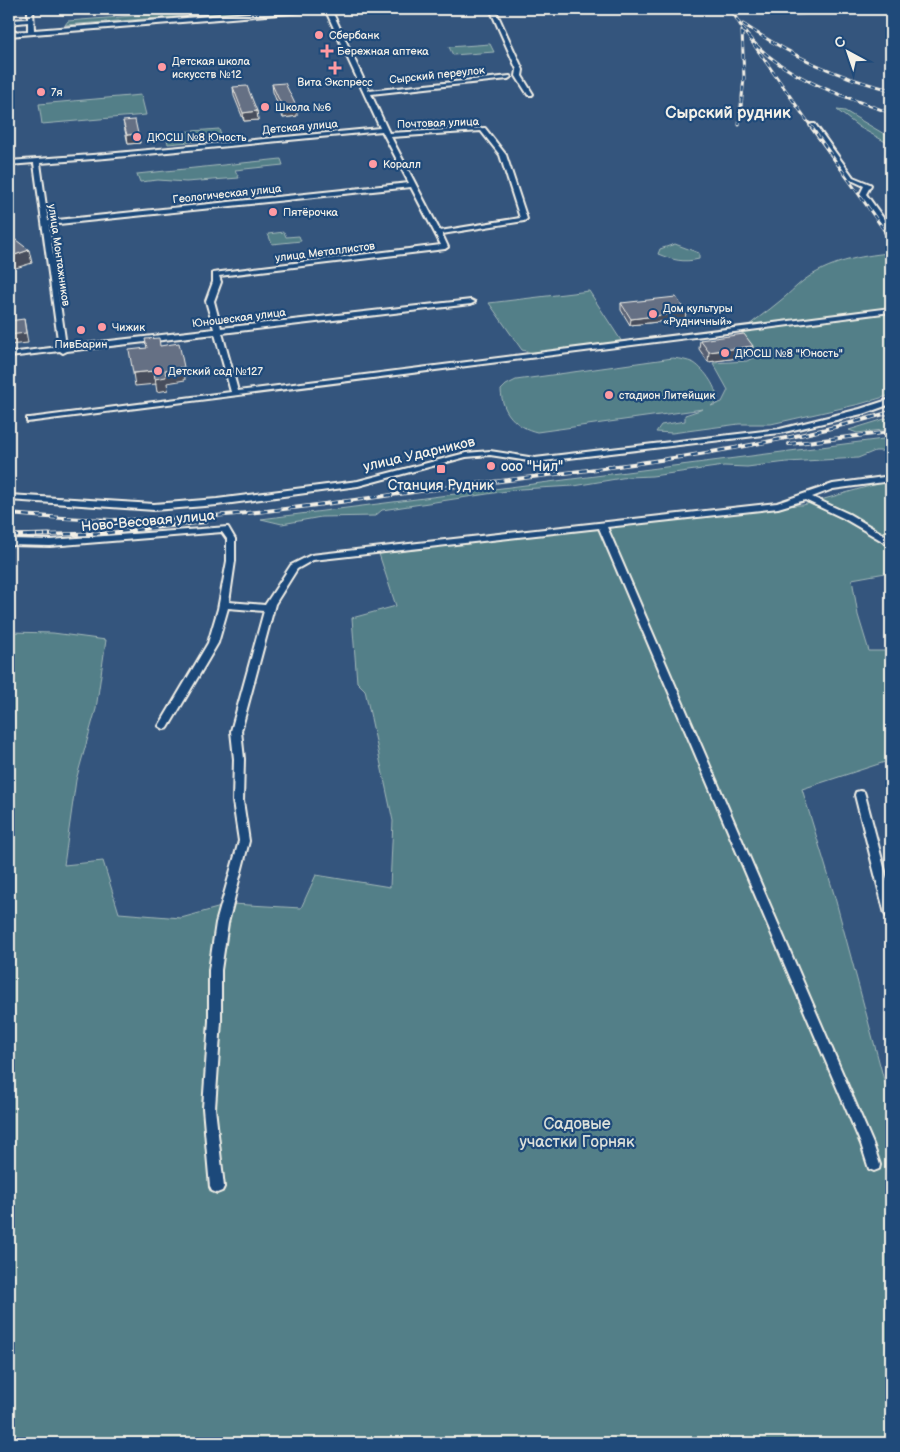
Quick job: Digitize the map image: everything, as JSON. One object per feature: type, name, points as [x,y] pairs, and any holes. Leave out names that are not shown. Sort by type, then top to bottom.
[{"type":"street","points":[[30,9],[31,32]]},
{"type":"street","points":[[9,34],[316,9]]},
{"type":"street","points":[[328,9],[384,129],[438,233]]},
{"type":"street","points":[[492,9],[520,70],[519,76],[530,94]]},
{"type":"street","points":[[757,9],[779,12],[891,9]]},
{"type":"street","points":[[9,22],[30,20]]},
{"type":"street","name":"Сырский переулок","points":[[367,93],[508,77]]},
{"type":"street","points":[[813,125],[851,178],[868,185],[863,194],[891,233]]},
{"type":"street","name":"Детская улица","points":[[9,163],[37,162],[384,129]]},
{"type":"street","name":"Почтовая улица","points":[[388,135],[483,129],[503,155],[524,220],[438,233]]},
{"type":"street","name":"улица Монтажников","points":[[37,162],[63,351]]},
{"type":"street","name":"Геологическая улица","points":[[45,223],[412,185]]},
{"type":"street","name":"улица Металлистов","points":[[219,332],[210,301],[217,282],[214,274],[445,248],[438,233]]},
{"type":"street","name":"Юношеская улица","points":[[9,355],[63,351],[471,302]]},
{"type":"street","points":[[30,420],[891,310]]},
{"type":"street","points":[[219,332],[235,394]]},
{"type":"street","name":"улица Ударников","points":[[9,498],[154,507],[216,502],[358,483],[466,455],[490,452],[535,460],[780,431],[863,411],[891,401]]},
{"type":"street","points":[[216,1187],[208,1108],[215,1021],[215,970],[222,922],[244,840],[238,801],[239,759],[236,731],[269,608],[294,567],[311,558],[778,505],[806,497],[811,492],[891,479]]},
{"type":"street","points":[[806,497],[846,516],[891,543]]},
{"type":"street","points":[[602,525],[863,1135],[874,1165]]},
{"type":"street","name":"Ново-Весовая улица","points":[[9,542],[50,543],[226,529],[231,539],[231,561],[223,605],[213,643],[164,726]]},
{"type":"street","points":[[223,605],[269,608]]},
{"type":"street","points":[[860,795],[891,914]]},
{"type":"green space","points":[[221,9],[279,9],[65,25],[68,21]]},
{"type":"green space","points":[[490,44],[494,52],[453,55],[449,47]]},
{"type":"green space","points":[[141,95],[146,115],[42,124],[39,104]]},
{"type":"green space","points":[[837,110],[845,111],[891,138],[891,145],[859,127]]},
{"type":"green space","points":[[219,129],[222,139],[168,144],[166,133]]},
{"type":"green space","points":[[281,159],[283,165],[235,170],[239,178],[186,182],[158,180],[140,182],[137,174]]},
{"type":"green space","points":[[284,232],[286,237],[299,236],[301,241],[272,244],[268,234]]},
{"type":"green space","points":[[675,244],[699,253],[699,259],[678,260],[658,254],[660,249]]},
{"type":"green space","points":[[891,254],[891,395],[771,424],[739,424],[672,433],[656,432],[661,425],[685,421],[685,415],[703,409],[537,432],[517,423],[504,406],[501,390],[516,380],[673,358],[689,361],[698,366],[710,380],[717,396],[717,401],[711,406],[722,402],[728,390],[713,363],[747,361],[758,355],[741,332],[813,274],[844,261]]},
{"type":"green space","points":[[589,291],[622,342],[534,353],[522,350],[489,303]]},
{"type":"green space","points":[[891,417],[891,429],[857,433],[849,430]]},
{"type":"green space","points":[[891,438],[891,451],[875,451],[858,458],[787,462],[747,467],[724,466],[652,476],[628,477],[574,486],[520,489],[382,510],[375,516],[321,517],[282,524],[261,519]]},
{"type":"green space","name":"Садовые участки Горняк","points":[[891,480],[891,572],[852,579],[858,615],[869,651],[891,651],[891,760],[802,789],[834,894],[891,1106],[891,1443],[9,1443],[9,632],[53,633],[106,640],[96,709],[76,780],[64,865],[103,861],[119,913],[181,918],[232,904],[301,908],[316,875],[390,887],[393,821],[365,690],[357,682],[352,618],[396,606],[379,554],[778,505],[803,505]]},
{"type":"building","points":[[285,83],[297,108],[283,109],[272,84]]},
{"type":"building","points":[[247,86],[257,111],[243,113],[233,87]]},
{"type":"building","points":[[135,120],[138,134],[127,135],[123,121]]},
{"type":"building","points":[[16,240],[29,250],[9,257],[9,242]]},
{"type":"building","points":[[676,297],[686,312],[631,319],[621,303]]},
{"type":"building","points":[[24,319],[26,333],[9,335],[9,321]]},
{"type":"building","points":[[744,334],[753,346],[709,352],[700,340]]},
{"type":"building","points":[[159,338],[160,346],[179,343],[184,367],[165,370],[166,377],[155,379],[154,371],[133,373],[129,350],[147,348],[145,339]]},
{"type":"railway","points":[[731,9],[747,35]]},
{"type":"railway","points":[[743,24],[778,46],[814,64],[851,79],[891,90]]},
{"type":"railway","points":[[739,125],[744,78],[742,31]]},
{"type":"railway","points":[[747,35],[761,50],[795,74],[852,100],[891,113]]},
{"type":"railway","points":[[747,35],[886,233]]},
{"type":"railway","points":[[885,232],[891,240]]},
{"type":"railway","points":[[9,514],[121,520],[206,517],[248,513],[676,458],[785,438],[891,412]]},
{"type":"railway","points":[[789,444],[891,432]]},
{"type":"railway","points":[[49,535],[9,536],[108,533],[206,522]]},
{"type":"place","name":"Сбербанк","points":[[319,35]]},
{"type":"place","name":"Бережная аптека","points":[[327,51]]},
{"type":"place","name":"Детская школа искусств №12","points":[[162,67]]},
{"type":"place","name":"Вита Экспресс","points":[[335,68]]},
{"type":"place","name":"7я","points":[[41,92]]},
{"type":"place","name":"Школа №6","points":[[265,107]]},
{"type":"place","name":"ДЮСШ №8 Юность","points":[[137,137]]},
{"type":"place","name":"Коралл","points":[[373,164]]},
{"type":"place","name":"Пятёрочка","points":[[273,212]]},
{"type":"place","name":"Дом культуры «Рудничный»","points":[[653,314]]},
{"type":"place","name":"Чижик","points":[[102,327]]},
{"type":"place","name":"ПивБарин","points":[[81,330]]},
{"type":"place","name":"ДЮСШ №8 \"Юность\"","points":[[725,353]]},
{"type":"place","name":"Детский сад №127","points":[[158,371]]},
{"type":"place","name":"стадион Литейщик","points":[[609,395]]},
{"type":"place","name":"ооо \"Нил\"","points":[[491,466]]},
{"type":"place","name":"Станция Рудник","points":[[441,469]]},
{"type":"district","name":"Сырский рудник","points":[[728,113]]}]
